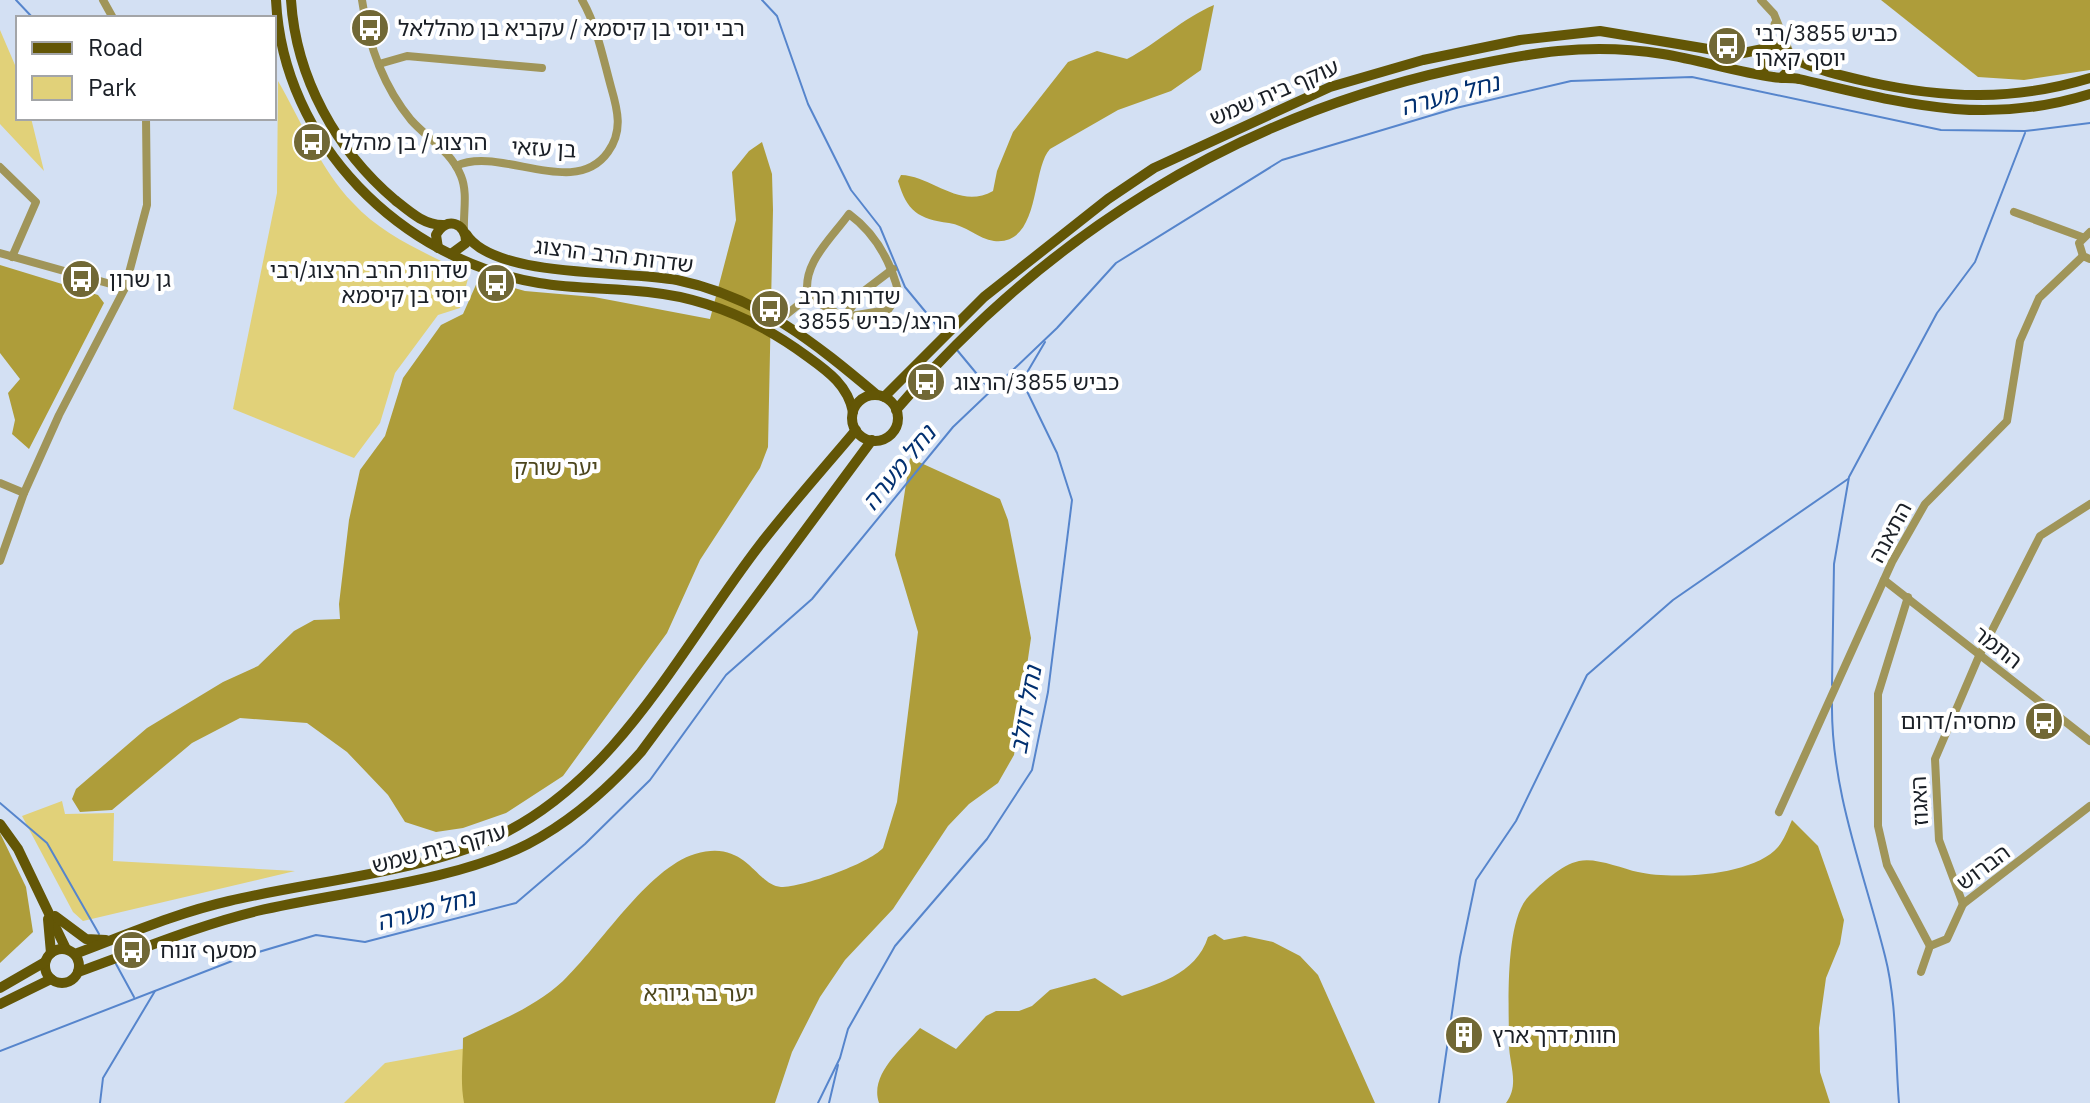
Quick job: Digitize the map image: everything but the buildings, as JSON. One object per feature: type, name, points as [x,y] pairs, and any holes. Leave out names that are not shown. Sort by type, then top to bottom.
[{"type":"main road","points":[[276,0],[288,72],[330,153],[381,208],[438,248],[451,254],[463,247],[465,232],[446,224],[428,223],[407,210],[370,176],[343,144],[303,67],[291,0]]},
{"type":"main road","name":"עוקף בית שמש","points":[[881,396],[984,297],[1108,199],[1154,168],[1330,87],[1423,60],[1520,40],[1600,31],[1738,54],[1765,48]]},
{"type":"main road","points":[[2090,78],[2014,96],[1966,97],[1895,87],[1821,70],[1790,55],[1781,45],[1765,48],[1758,59],[1764,74],[1913,106],[1965,112],[2016,111],[2090,94]]},
{"type":"main road","name":"עוקף בית שמש","points":[[896,410],[988,313],[1108,216],[1192,165],[1334,101],[1523,54],[1600,46],[1764,74]]},
{"type":"main road","points":[[1783,76],[1791,66],[1790,55]]},
{"type":"main road","points":[[2072,99],[2090,100]]},
{"type":"main road","points":[[438,248],[436,235],[446,224]]},
{"type":"main road","name":"שדרות הרב הרצוג","points":[[465,232],[478,248],[513,261],[544,268],[675,280],[721,292],[781,319],[837,359],[881,396]]},
{"type":"main road","name":"שדרות הרב הרצוג","points":[[451,254],[495,272],[541,284],[650,292],[716,307],[770,331],[827,371],[847,392],[853,412]]},
{"type":"main road","points":[[881,396],[896,410],[897,423],[891,434],[872,440],[856,430],[853,412],[862,399],[881,396]]},
{"type":"main road","name":"עוקף בית שמש","points":[[48,957],[116,939],[227,901],[447,855],[492,838],[553,803],[587,773],[631,723],[760,546],[856,430]]},
{"type":"main road","name":"עוקף בית שמש","points":[[51,979],[65,983],[78,972],[224,920],[416,879],[491,858],[527,844],[561,824],[596,798],[641,752],[872,440]]},
{"type":"main road","points":[[0,824],[18,849],[71,952],[78,972]]},
{"type":"main road","points":[[46,905],[64,926],[86,939],[116,939]]},
{"type":"main road","points":[[0,1004],[51,979],[46,905]]},
{"type":"main road","points":[[0,988],[48,957]]},
{"type":"street","points":[[362,0],[379,64],[412,121],[456,166],[463,179],[465,232]]},
{"type":"street","name":"בן עזאי","points":[[456,166],[473,161],[577,171],[588,169],[606,155],[618,132],[618,109],[591,18],[582,0]]},
{"type":"street","points":[[1761,0],[1774,14],[1790,55]]},
{"type":"street","points":[[1765,48],[1775,32],[1774,14]]},
{"type":"street","points":[[379,64],[407,56],[542,68]]},
{"type":"street","points":[[0,561],[24,493],[59,415],[125,288],[147,205],[146,120]]},
{"type":"street","points":[[0,167],[36,202],[12,257]]},
{"type":"street","points":[[446,224],[460,215],[465,200]]},
{"type":"street","points":[[2014,212],[2086,234],[2079,243],[2086,257]]},
{"type":"street","points":[[849,214],[865,226],[893,269],[899,294],[888,310],[844,317],[808,297],[805,284],[811,264],[849,214]]},
{"type":"street","points":[[0,253],[125,288]]},
{"type":"street","name":"התאנה","points":[[1779,812],[1884,580],[1925,504],[2007,421],[2020,341],[2039,298],[2086,257]]},
{"type":"street","points":[[844,317],[864,291],[893,269]]},
{"type":"street","points":[[781,319],[808,297]]},
{"type":"street","points":[[0,483],[24,493]]},
{"type":"street","name":"האגוז","points":[[1963,904],[1939,840],[1935,759],[1979,656],[2040,536],[2090,504]]},
{"type":"street","points":[[0,533],[11,536]]},
{"type":"street","name":"התמר","points":[[1884,580],[1979,656],[2089,737]]},
{"type":"street","points":[[1908,597],[1878,694],[1878,826],[1887,865],[1930,946]]},
{"type":"street","name":"הברוש","points":[[1921,972],[1930,946],[1947,939],[1963,904],[2090,806]]},
{"type":"green space","points":[[1881,0],[2090,0],[2090,70],[2024,80],[1978,77]]},
{"type":"green space","points":[[1214,5],[1201,70],[1171,91],[1118,110],[1050,149],[1044,159],[1027,219],[1020,232],[1009,239],[988,240],[955,224],[929,219],[915,212],[905,200],[898,181],[901,175],[957,195],[981,196],[993,191],[997,171],[1013,132],[1068,62],[1097,51],[1127,59]]},
{"type":"green space","points":[[0,30],[16,67],[16,120],[31,120],[44,171],[0,124]]},
{"type":"green space","points":[[278,81],[321,160],[353,203],[393,235],[469,275],[460,308],[438,315],[395,373],[380,423],[354,458],[233,409],[277,193]]},
{"type":"green space","name":"יער שורק","points":[[762,142],[772,174],[773,210],[768,447],[760,468],[700,560],[667,633],[563,776],[506,813],[463,828],[436,832],[405,822],[388,795],[347,752],[307,723],[240,718],[192,743],[112,810],[80,812],[72,799],[76,789],[147,728],[223,682],[258,666],[294,631],[314,620],[340,619],[349,520],[360,470],[385,436],[403,378],[441,325],[463,314],[479,278],[525,291],[594,297],[710,319],[736,220],[732,172],[749,151]]},
{"type":"green space","points":[[0,265],[98,295],[104,303],[29,449],[12,434],[15,420],[8,393],[20,379],[0,353]]},
{"type":"green space","name":"יער בר גיורא","points":[[910,458],[1000,499],[1008,520],[1031,638],[1014,755],[998,783],[969,804],[948,826],[893,909],[845,960],[820,997],[792,1052],[775,1103],[464,1103],[463,1038],[552,991],[642,891],[677,862],[695,854],[727,852],[748,864],[772,885],[781,887],[835,874],[883,848],[897,802],[918,632],[895,555]]},
{"type":"green space","points":[[62,801],[65,814],[114,813],[113,861],[295,871],[83,921],[73,912],[22,816]]},
{"type":"green space","points":[[1792,820],[1818,846],[1844,920],[1840,944],[1826,978],[1819,1028],[1820,1072],[1830,1103],[1506,1103],[1513,1082],[1509,1052],[1512,944],[1521,908],[1529,896],[1559,870],[1585,860],[1671,876],[1732,870],[1766,857],[1778,847]]},
{"type":"green space","points":[[0,833],[26,887],[33,932],[0,963]]},
{"type":"green space","points":[[1215,934],[1224,940],[1245,936],[1273,942],[1300,956],[1318,975],[1375,1103],[879,1103],[877,1092],[883,1072],[920,1028],[956,1049],[986,1016],[996,1011],[1019,1011],[1032,1006],[1050,990],[1095,978],[1122,996],[1161,983],[1194,961],[1208,937]]},
{"type":"green space","points":[[489,1044],[518,1103],[344,1103],[385,1063]]},
{"type":"waterway","points":[[16,0],[31,16]]},
{"type":"waterway","points":[[762,0],[777,16],[808,104],[851,190],[880,227],[905,287],[943,333]]},
{"type":"waterway","name":"נחל מערה","points":[[0,1051],[245,956],[316,935],[365,942],[516,903],[585,844],[650,780],[726,675],[812,599],[953,427],[1057,328],[1116,263],[1282,160],[1456,108],[1571,81],[1692,77],[1941,130],[2025,131],[2090,123]]},
{"type":"waterway","points":[[1832,685],[1834,564],[1849,477],[1937,313],[1975,262],[2025,133]]},
{"type":"waterway","name":"נחל דולב","points":[[818,1103],[840,1058],[848,1029],[895,946],[987,839],[1032,770],[1048,692],[1072,500],[1057,453],[1022,381],[1045,342]]},
{"type":"waterway","points":[[957,350],[991,391]]},
{"type":"waterway","points":[[1439,1103],[1460,957],[1476,880],[1516,821],[1587,675],[1673,600],[1848,479]]},
{"type":"waterway","points":[[1832,704],[1833,736],[1843,800],[1889,974],[1899,1103]]},
{"type":"waterway","points":[[0,803],[47,843],[99,934]]},
{"type":"waterway","points":[[116,964],[134,997]]},
{"type":"waterway","points":[[100,1103],[103,1078],[155,991]]},
{"type":"waterway","points":[[829,1103],[838,1065]]},
{"type":"place","name":"רבי יוסי בן קיסמא / עקביא בן מהללאל","points":[[370,28]]},
{"type":"place","name":"כביש 3855/רבי יוסף קארו","points":[[1727,46]]},
{"type":"place","name":"הרצוג / בן מהלל","points":[[312,142]]},
{"type":"place","name":"גן שרון","points":[[81,279]]},
{"type":"place","name":"שדרות הרב הרצוג/רבי יוסי בן קיסמא","points":[[496,283]]},
{"type":"place","name":"שדרות הרב הרצג/כביש 3855","points":[[770,309]]},
{"type":"place","name":"כביש 3855/הרצוג","points":[[926,382]]},
{"type":"place","name":"מחסיה/דרום","points":[[2044,721]]},
{"type":"place","name":"מסעף זנוח","points":[[132,950]]},
{"type":"place","name":"חוות דרך ארץ","points":[[1464,1035]]}]
